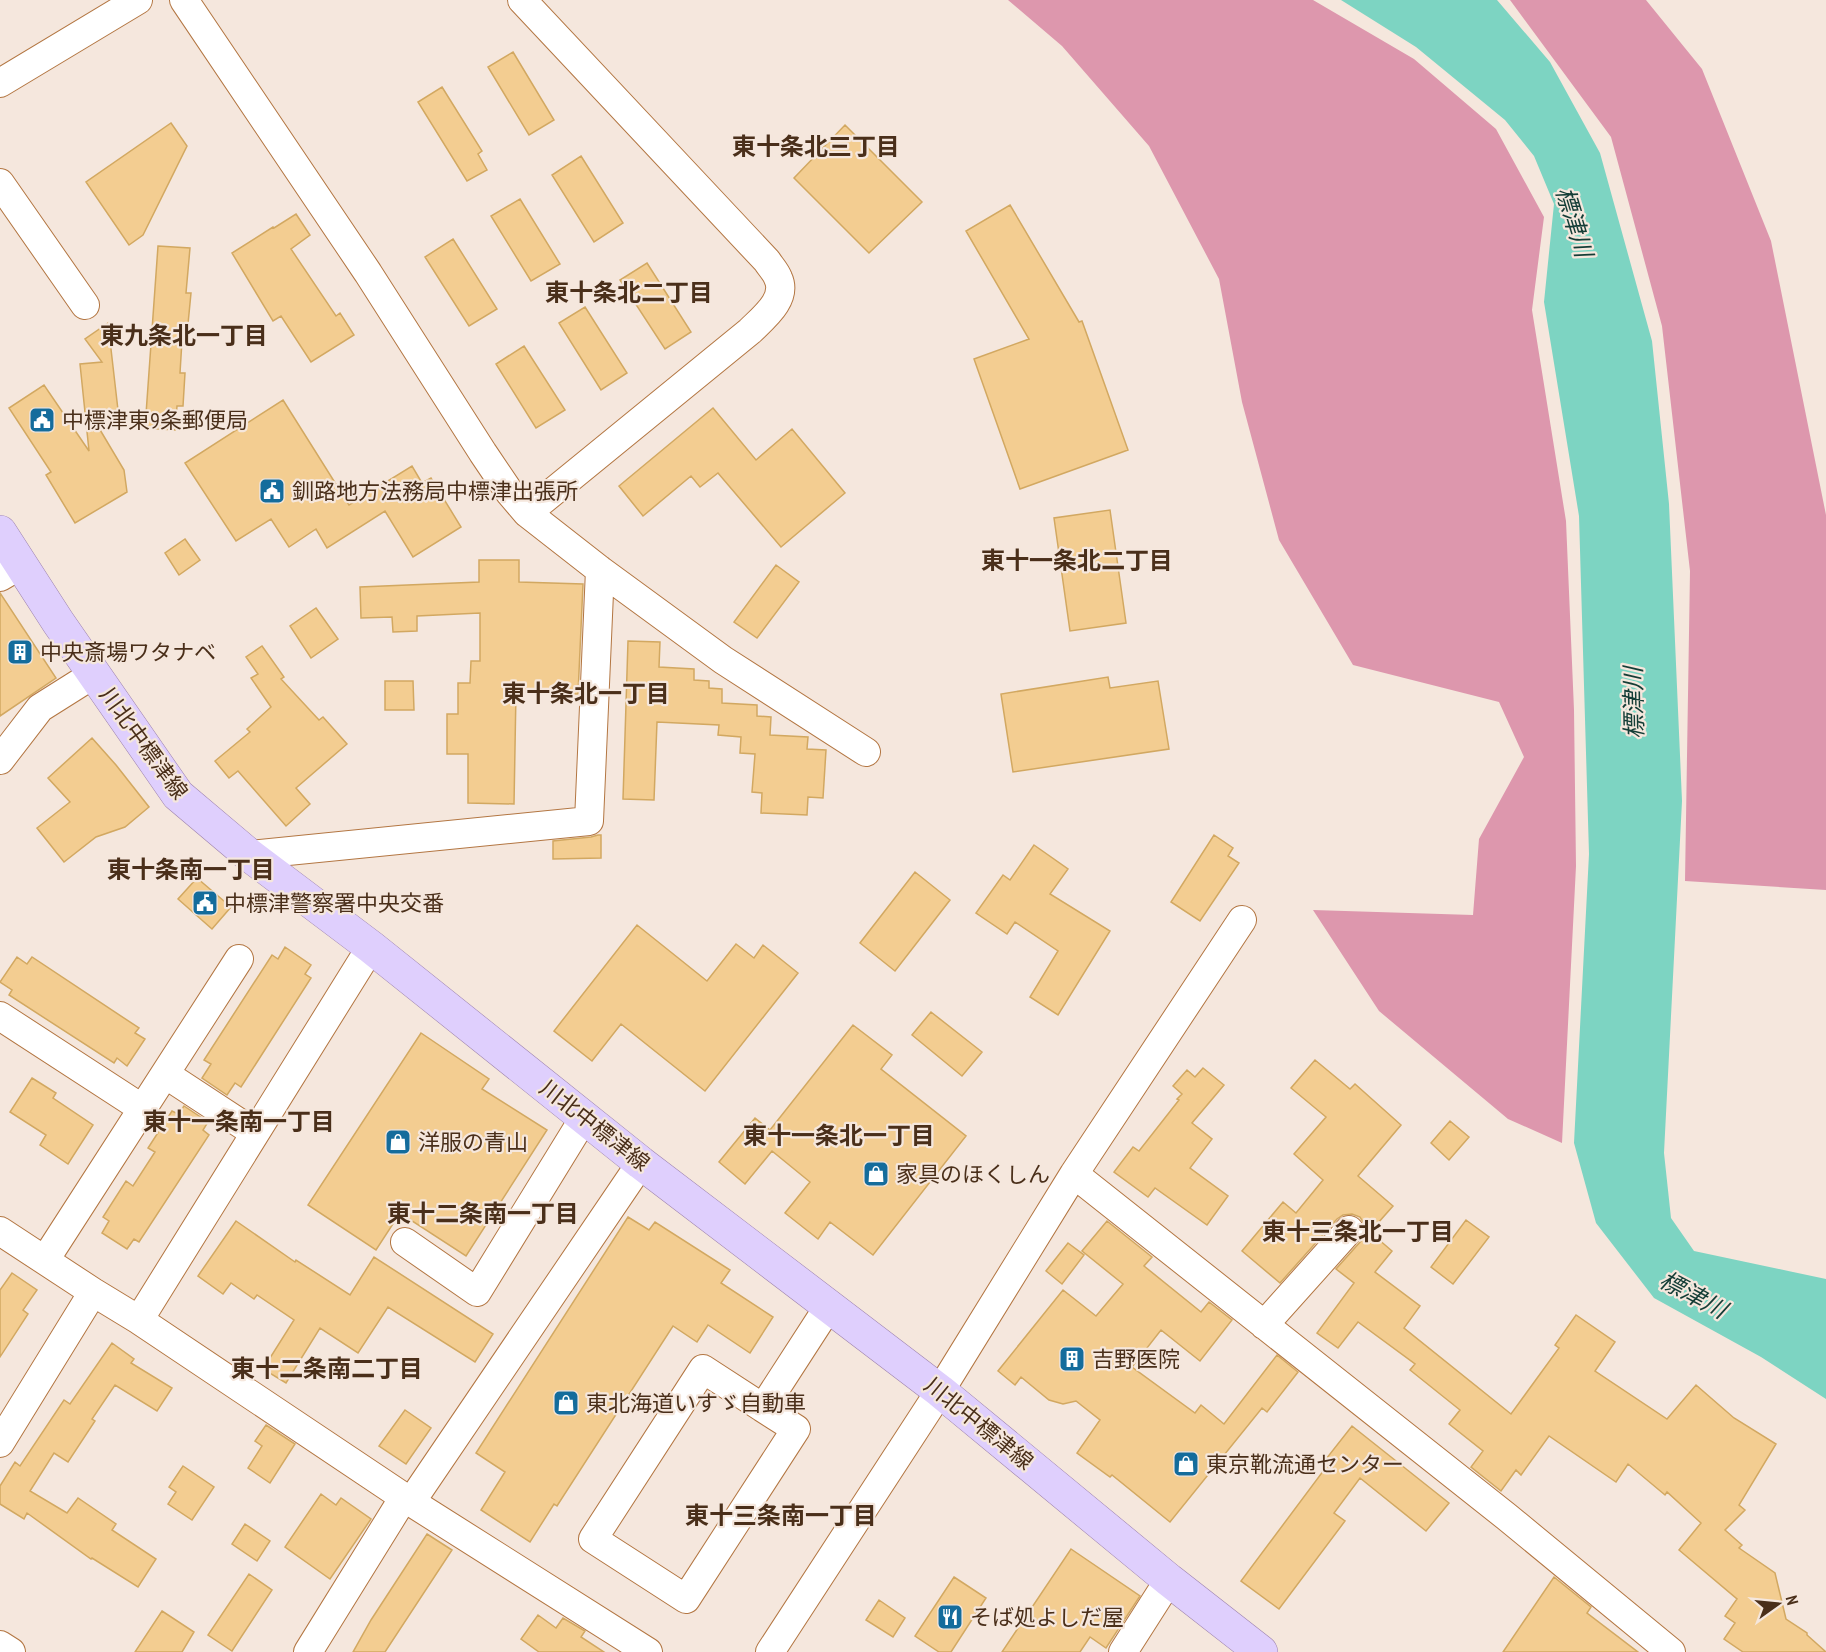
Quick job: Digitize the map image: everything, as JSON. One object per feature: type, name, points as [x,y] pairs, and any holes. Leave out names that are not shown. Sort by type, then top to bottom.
[{"type":"main road","name":"川北中標津線","points":[[0,532],[11,571],[94,674],[178,795],[249,855],[370,947],[641,1163],[940,1391],[1169,1580],[1261,1652]]},
{"type":"street","points":[[0,82],[138,0]]},
{"type":"street","points":[[184,0],[368,273],[483,453],[510,493],[527,513],[723,660],[866,752]]},
{"type":"street","points":[[522,0],[767,261],[779,279],[779,297],[769,312],[750,331],[527,513]]},
{"type":"street","points":[[0,183],[85,305]]},
{"type":"street","points":[[249,855],[590,821],[600,570]]},
{"type":"street","points":[[0,760],[40,708],[94,674]]},
{"type":"street","points":[[770,1652],[940,1391],[1074,1174],[1242,920]]},
{"type":"street","points":[[139,1320],[370,947]]},
{"type":"street","points":[[45,1260],[238,959]]},
{"type":"street","points":[[0,1016],[142,1109]]},
{"type":"street","points":[[165,1074],[255,1133]]},
{"type":"street","points":[[405,1242],[477,1292],[584,1118]]},
{"type":"street","points":[[308,1652],[408,1499],[641,1163]]},
{"type":"street","points":[[1074,1174],[1507,1517],[1671,1652]]},
{"type":"street","points":[[1264,1325],[1348,1230]]},
{"type":"street","points":[[0,1231],[139,1320],[408,1499],[648,1652]]},
{"type":"street","points":[[0,1443],[93,1292]]},
{"type":"street","points":[[763,1408],[829,1306]]},
{"type":"street","points":[[703,1369],[763,1408],[796,1429],[686,1599],[593,1539],[703,1369]]},
{"type":"street","points":[[1123,1652],[1169,1580]]},
{"type":"street","points":[[0,1645],[11,1652]]},
{"type":"shaded area","points":[[1008,0],[1313,0],[1414,59],[1496,129],[1544,217],[1532,310],[1566,521],[1574,710],[1576,866],[1562,1143],[1508,1119],[1379,1011],[1313,910],[1473,915],[1479,839],[1524,757],[1499,702],[1353,665],[1279,540],[1242,402],[1219,279],[1149,146],[1062,46]]},
{"type":"shaded area","points":[[1510,0],[1646,0],[1702,69],[1771,241],[1826,515],[1826,890],[1685,881],[1690,571],[1662,326],[1611,137]]},
{"type":"water","name":"標津川","points":[[1341,0],[1497,0],[1550,62],[1600,153],[1652,341],[1669,504],[1682,801],[1664,1153],[1671,1218],[1694,1251],[1826,1279],[1826,1399],[1761,1357],[1654,1298],[1596,1223],[1574,1143],[1589,854],[1579,516],[1544,302],[1554,204],[1534,156],[1505,120],[1416,47]]},
{"type":"building","points":[[513,52],[554,120],[529,135],[488,67]]},
{"type":"building","points":[[442,87],[482,151],[478,154],[487,170],[467,181],[418,102]]},
{"type":"building","points":[[171,123],[187,146],[143,235],[129,245],[86,182]]},
{"type":"building","points":[[845,125],[922,202],[869,253],[794,178]]},
{"type":"building","points":[[581,156],[623,223],[594,242],[552,175]]},
{"type":"building","points":[[520,199],[560,264],[531,281],[491,216]]},
{"type":"building","points":[[1010,205],[1079,322],[1082,321],[1128,450],[1020,489],[974,359],[1029,339],[966,231]]},
{"type":"building","points":[[296,214],[310,235],[291,249],[336,316],[340,313],[354,335],[311,362],[281,316],[273,321],[232,253]]},
{"type":"building","points":[[453,239],[497,309],[469,326],[425,257]]},
{"type":"building","points":[[158,246],[190,248],[186,293],[191,293],[188,324],[183,324],[180,373],[185,373],[183,406],[177,406],[175,430],[145,428]]},
{"type":"building","points":[[647,263],[691,332],[665,349],[620,280]]},
{"type":"building","points":[[585,307],[627,373],[601,390],[559,323]]},
{"type":"building","points":[[108,323],[118,410],[90,413],[124,470],[127,492],[75,523],[46,475],[51,472],[9,408],[44,385],[89,451],[80,364],[102,362],[85,339]]},
{"type":"building","points":[[524,346],[565,410],[536,428],[496,364]]},
{"type":"building","name":"釧路地方法務局中標津出張所","points":[[283,400],[349,505],[412,466],[422,483],[431,478],[461,527],[413,557],[385,511],[327,548],[316,529],[289,547],[271,519],[236,541],[185,463]]},
{"type":"building","points":[[713,408],[756,460],[792,429],[845,493],[781,547],[718,473],[700,487],[691,476],[643,516],[619,486]]},
{"type":"building","points":[[1110,510],[1126,623],[1070,631],[1054,518]]},
{"type":"building","points":[[185,539],[200,560],[179,575],[165,553]]},
{"type":"building","points":[[479,560],[519,560],[519,582],[583,584],[578,694],[516,692],[514,804],[468,803],[468,754],[447,754],[447,714],[458,714],[458,683],[470,683],[471,661],[480,661],[480,613],[417,616],[417,631],[393,632],[392,617],[361,618],[360,587],[479,582]]},
{"type":"building","points":[[776,565],[799,582],[757,638],[734,622]]},
{"type":"building","name":"中央斎場ワタナベ","points":[[0,593],[56,678],[0,716]]},
{"type":"building","points":[[316,608],[338,639],[311,658],[290,626]]},
{"type":"building","points":[[628,641],[660,642],[659,667],[694,669],[694,680],[709,681],[709,688],[722,689],[722,703],[757,705],[757,716],[771,717],[770,735],[808,737],[807,749],[826,750],[823,798],[808,797],[807,815],[761,813],[762,793],[752,792],[755,754],[740,753],[741,737],[718,735],[719,725],[657,722],[654,800],[623,799]]},
{"type":"building","points":[[262,646],[284,677],[281,679],[319,720],[323,717],[347,744],[296,788],[310,804],[286,826],[238,771],[229,778],[215,761],[250,732],[247,729],[271,707],[251,678],[258,674],[246,657]]},
{"type":"building","points":[[1108,677],[1110,688],[1158,681],[1169,749],[1013,772],[1001,694]]},
{"type":"building","points":[[385,681],[413,681],[414,710],[385,710]]},
{"type":"building","points":[[92,738],[149,807],[125,827],[96,837],[64,862],[37,828],[70,802],[48,778]]},
{"type":"building","points":[[601,835],[601,858],[553,859],[553,841]]},
{"type":"building","points":[[1214,835],[1233,848],[1228,856],[1239,863],[1200,921],[1171,902]]},
{"type":"building","points":[[1034,845],[1068,869],[1050,894],[1110,931],[1058,1015],[1030,997],[1058,951],[1015,922],[1007,934],[976,913],[1003,875],[1010,880]]},
{"type":"building","points":[[915,872],[950,900],[895,971],[860,943]]},
{"type":"building","name":"中標津警察署中央交番","points":[[197,878],[231,907],[212,929],[178,899]]},
{"type":"building","points":[[637,925],[707,981],[736,944],[754,958],[763,945],[798,973],[705,1091],[621,1024],[592,1061],[554,1031]]},
{"type":"building","points":[[285,947],[311,965],[305,974],[311,978],[241,1087],[235,1083],[227,1095],[202,1078],[211,1064],[204,1060],[272,955],[278,959]]},
{"type":"building","points":[[17,957],[27,964],[32,957],[139,1028],[135,1033],[145,1039],[127,1066],[117,1058],[114,1063],[9,995],[12,990],[0,982]]},
{"type":"building","points":[[931,1012],[982,1052],[962,1076],[912,1035]]},
{"type":"building","points":[[853,1025],[892,1055],[881,1069],[966,1136],[873,1255],[830,1222],[818,1239],[785,1213],[810,1182],[772,1151],[745,1184],[719,1162],[755,1118],[770,1130]]},
{"type":"building","points":[[421,1033],[489,1079],[482,1089],[547,1130],[466,1256],[400,1213],[376,1250],[308,1205]]},
{"type":"building","points":[[1315,1060],[1350,1089],[1355,1084],[1401,1125],[1358,1176],[1393,1206],[1370,1232],[1392,1251],[1375,1272],[1420,1306],[1404,1328],[1511,1414],[1559,1348],[1555,1345],[1576,1315],[1615,1342],[1595,1371],[1667,1419],[1696,1385],[1734,1418],[1776,1444],[1739,1505],[1745,1510],[1725,1530],[1742,1545],[1739,1548],[1775,1573],[1786,1619],[1807,1633],[1826,1652],[1743,1652],[1724,1639],[1735,1623],[1725,1616],[1737,1599],[1679,1550],[1701,1523],[1667,1492],[1665,1495],[1628,1464],[1616,1482],[1549,1436],[1521,1475],[1516,1470],[1501,1491],[1471,1467],[1483,1451],[1449,1424],[1460,1410],[1410,1370],[1415,1364],[1358,1322],[1338,1348],[1317,1333],[1354,1283],[1336,1269],[1365,1234],[1365,1225],[1360,1217],[1352,1214],[1343,1215],[1337,1219],[1280,1283],[1242,1251],[1283,1202],[1296,1213],[1323,1180],[1294,1154],[1326,1117],[1291,1088]]},
{"type":"building","points":[[1203,1068],[1224,1085],[1192,1123],[1212,1139],[1190,1168],[1228,1196],[1207,1225],[1155,1188],[1148,1197],[1114,1172],[1133,1147],[1139,1151],[1179,1100],[1177,1099],[1182,1094],[1173,1086],[1187,1070],[1195,1077]]},
{"type":"building","points":[[32,1078],[56,1093],[53,1098],[93,1125],[68,1164],[40,1145],[46,1135],[10,1112]]},
{"type":"building","points":[[184,1106],[208,1122],[203,1130],[209,1135],[139,1242],[134,1239],[127,1249],[102,1233],[109,1221],[103,1217],[126,1181],[133,1186],[155,1152],[148,1148],[172,1111],[178,1114]]},
{"type":"building","points":[[1450,1121],[1469,1137],[1449,1160],[1431,1143]]},
{"type":"building","name":"東北海道いすゞ自動車","points":[[628,1217],[649,1230],[655,1222],[730,1270],[721,1283],[773,1317],[750,1353],[708,1325],[697,1342],[673,1326],[557,1506],[554,1504],[530,1542],[481,1510],[505,1472],[476,1453]]},
{"type":"building","points":[[1466,1220],[1489,1237],[1453,1284],[1431,1267]]},
{"type":"building","points":[[236,1221],[295,1262],[296,1260],[350,1295],[374,1257],[493,1334],[475,1362],[388,1307],[358,1353],[320,1328],[286,1383],[263,1369],[294,1320],[257,1295],[254,1299],[231,1283],[223,1294],[198,1276]]},
{"type":"building","points":[[1107,1221],[1152,1257],[1144,1266],[1201,1312],[1209,1302],[1232,1320],[1200,1361],[1161,1330],[1132,1367],[1195,1413],[1201,1405],[1224,1424],[1277,1355],[1298,1372],[1267,1412],[1262,1408],[1170,1522],[1112,1475],[1110,1477],[1077,1453],[1100,1420],[1076,1401],[1063,1404],[1049,1400],[1021,1377],[1015,1385],[998,1371],[1063,1290],[1096,1316],[1123,1284],[1082,1251]]},
{"type":"building","points":[[1068,1243],[1084,1255],[1062,1284],[1046,1271]]},
{"type":"building","points":[[12,1273],[37,1290],[23,1310],[28,1314],[0,1357],[0,1290]]},
{"type":"building","points":[[112,1343],[134,1359],[131,1363],[172,1388],[157,1411],[115,1385],[92,1419],[95,1421],[68,1462],[54,1453],[30,1491],[67,1513],[78,1498],[116,1524],[112,1530],[156,1559],[138,1587],[91,1559],[27,1513],[24,1519],[0,1504],[0,1486],[15,1462],[20,1466],[64,1400],[70,1404]]},
{"type":"building","points":[[405,1410],[431,1428],[406,1464],[379,1446]]},
{"type":"building","points":[[266,1425],[295,1444],[270,1483],[248,1468],[262,1446],[255,1441]]},
{"type":"building","points":[[1352,1426],[1449,1503],[1426,1531],[1360,1478],[1334,1513],[1345,1521],[1279,1609],[1241,1581],[1330,1462],[1326,1459]]},
{"type":"building","points":[[183,1466],[214,1487],[192,1520],[168,1504],[176,1492],[169,1487]]},
{"type":"building","points":[[321,1494],[336,1505],[341,1498],[371,1519],[330,1579],[285,1547]]},
{"type":"building","points":[[245,1524],[270,1541],[257,1561],[232,1544]]},
{"type":"building","points":[[427,1534],[452,1550],[385,1652],[353,1652],[371,1620]]},
{"type":"building","points":[[1071,1549],[1140,1596],[1106,1648],[1090,1637],[1080,1652],[1002,1652]]},
{"type":"building","points":[[249,1574],[272,1590],[232,1651],[208,1635]]},
{"type":"building","name":"そば処よしだ屋","points":[[954,1577],[986,1598],[951,1652],[939,1652],[915,1636]]},
{"type":"building","points":[[1554,1577],[1591,1607],[1587,1613],[1638,1652],[1503,1652]]},
{"type":"building","points":[[879,1600],[905,1618],[893,1637],[866,1620]]},
{"type":"building","points":[[162,1611],[194,1632],[182,1652],[135,1652]]},
{"type":"building","points":[[538,1615],[556,1628],[563,1618],[585,1631],[581,1637],[604,1652],[539,1652],[521,1639]]},
{"type":"place","name":"中標津東9条郵便局","points":[[42,420]]},
{"type":"place","name":"釧路地方法務局中標津出張所","points":[[272,491]]},
{"type":"place","name":"中央斎場ワタナベ","points":[[20,652]]},
{"type":"place","name":"中標津警察署中央交番","points":[[205,903]]},
{"type":"place","name":"洋服の青山","points":[[398,1142]]},
{"type":"place","name":"家具のほくしん","points":[[876,1174]]},
{"type":"place","name":"吉野医院","points":[[1072,1359]]},
{"type":"place","name":"東北海道いすゞ自動車","points":[[566,1403]]},
{"type":"place","name":"東京靴流通センター","points":[[1186,1464]]},
{"type":"place","name":"そば処よしだ屋","points":[[950,1617]]},
{"type":"district","name":"東十条北三丁目","points":[[816,147]]},
{"type":"district","name":"東十条北二丁目","points":[[629,293]]},
{"type":"district","name":"東九条北一丁目","points":[[184,336]]},
{"type":"district","name":"東十一条北二丁目","points":[[1077,561]]},
{"type":"district","name":"東十条北一丁目","points":[[586,694]]},
{"type":"district","name":"東十条南一丁目","points":[[191,870]]},
{"type":"district","name":"東十一条南一丁目","points":[[239,1122]]},
{"type":"district","name":"東十一条北一丁目","points":[[839,1136]]},
{"type":"district","name":"東十二条南一丁目","points":[[483,1214]]},
{"type":"district","name":"東十三条北一丁目","points":[[1358,1232]]},
{"type":"district","name":"東十二条南二丁目","points":[[327,1369]]},
{"type":"district","name":"東十三条南一丁目","points":[[781,1516]]}]
